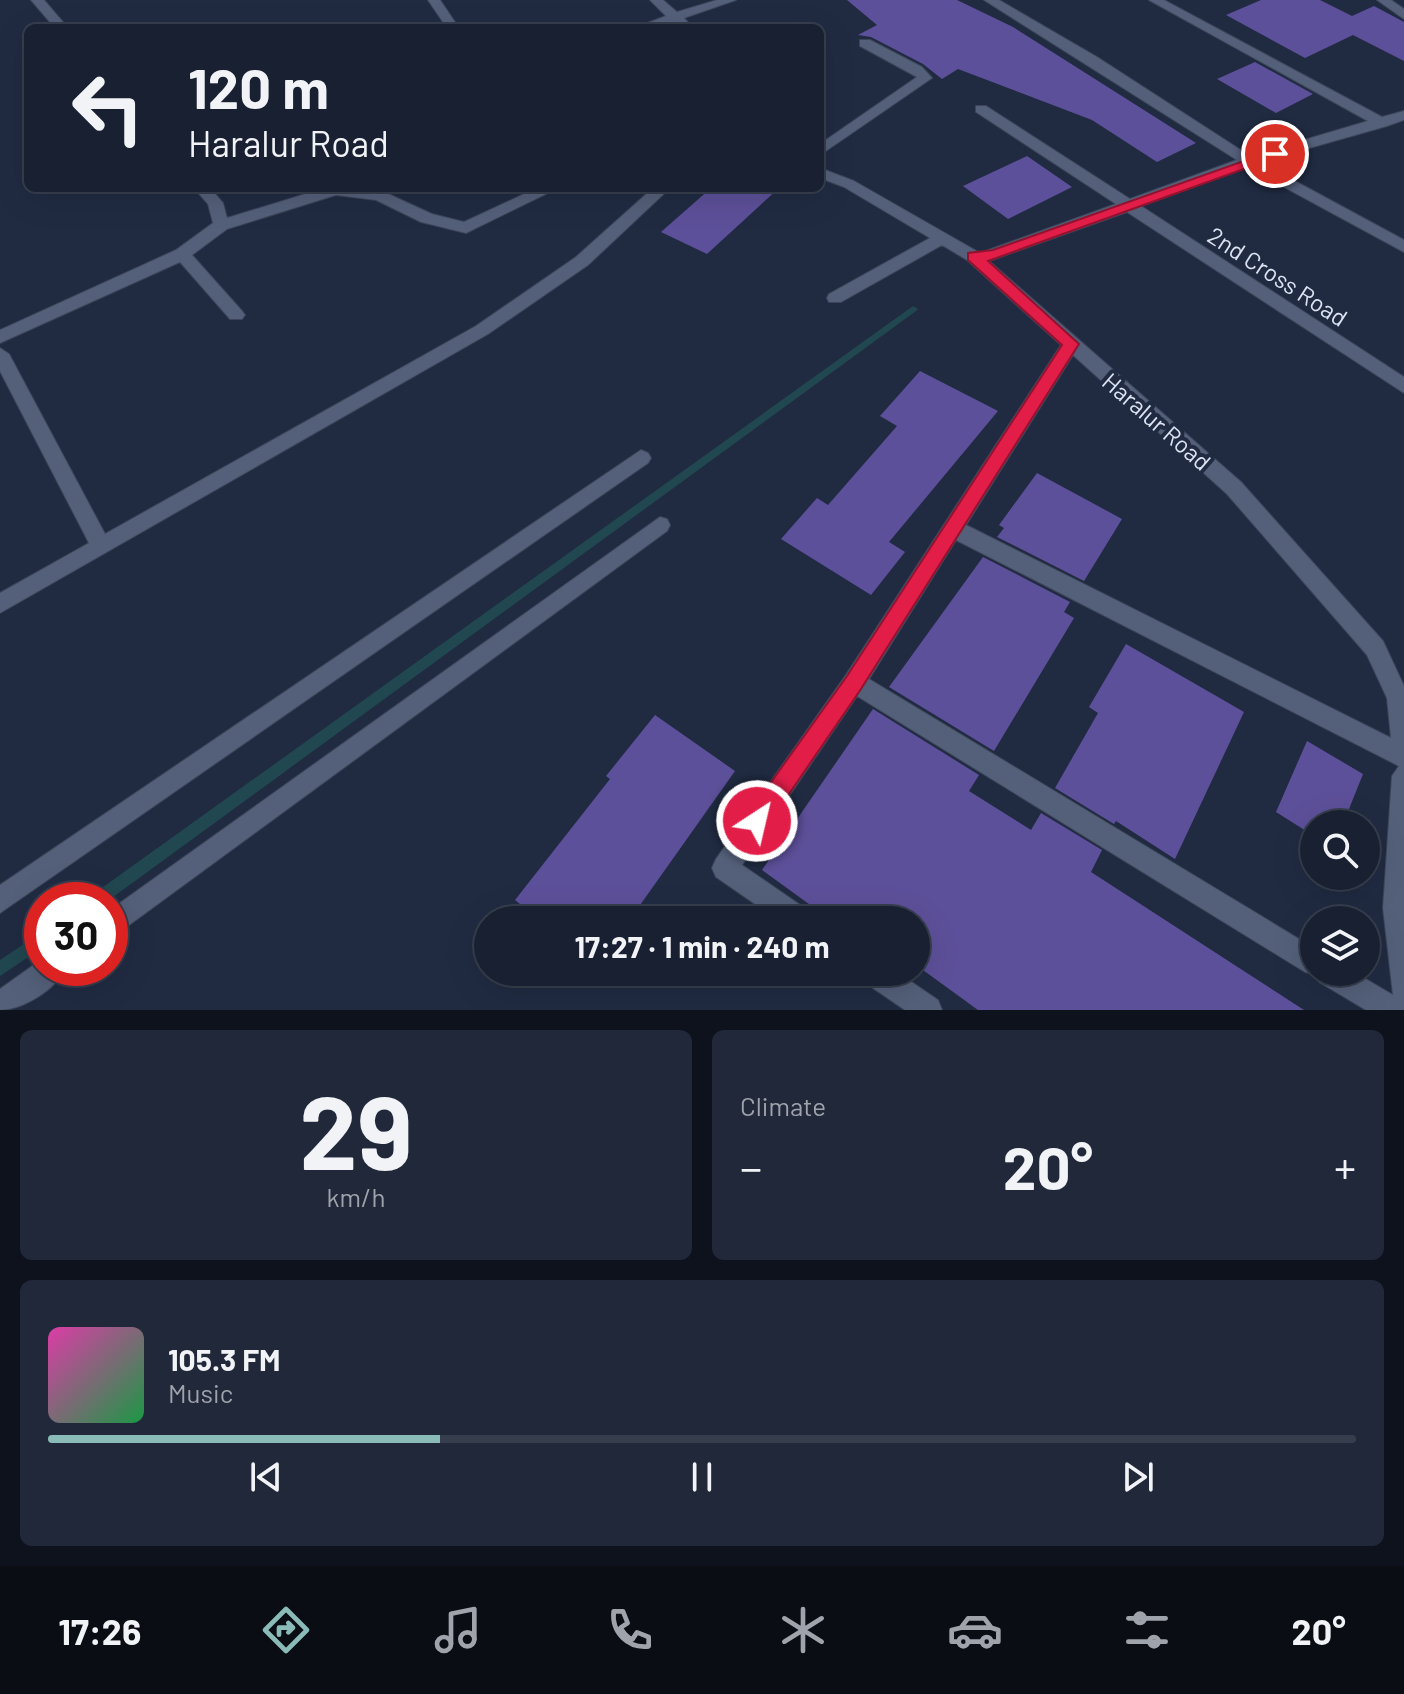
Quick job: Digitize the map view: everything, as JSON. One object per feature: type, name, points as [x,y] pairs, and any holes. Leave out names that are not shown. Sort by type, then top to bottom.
[{"type":"street","points":[[37,0],[58,24]]},
{"type":"street","points":[[434,0],[450,24]]},
{"type":"street","points":[[656,0],[683,24]]},
{"type":"street","points":[[653,24],[730,0]]},
{"type":"street","points":[[990,0],[1092,60],[1248,161],[1404,247]]},
{"type":"street","points":[[1155,0],[1382,123]]},
{"type":"street","points":[[1383,0],[1404,15]]},
{"type":"street","points":[[824,148],[925,78],[917,70],[865,43]]},
{"type":"street","name":"2nd Cross Road","points":[[981,109],[1404,386]]},
{"type":"street","points":[[973,256],[978,259],[997,254],[1248,161],[1404,115]]},
{"type":"street","name":"Haralur Road","points":[[824,175],[849,184],[973,256],[1234,488],[1375,648],[1398,698],[1404,749]]},
{"type":"street","points":[[205,192],[215,203],[221,225]]},
{"type":"street","points":[[0,337],[182,254],[221,225],[328,192]]},
{"type":"street","points":[[353,192],[379,195],[427,218],[466,228],[542,192]]},
{"type":"street","points":[[0,604],[482,330],[582,261],[658,192]]},
{"type":"street","points":[[835,298],[941,239]]},
{"type":"street","points":[[182,254],[236,315]]},
{"type":"street","points":[[780,906],[725,868],[854,682],[1071,344]]},
{"type":"street","points":[[0,354],[101,546]]},
{"type":"street","points":[[0,900],[641,458]]},
{"type":"street","points":[[128,913],[660,525]]},
{"type":"street","points":[[952,528],[1404,757]]},
{"type":"street","points":[[854,682],[1300,954]]},
{"type":"street","points":[[1404,776],[1396,908],[1404,989]]},
{"type":"street","points":[[0,1006],[27,986]]},
{"type":"street","points":[[894,986],[928,1010]]},
{"type":"street","points":[[1352,986],[1392,1010]]},
{"type":"building","points":[[847,0],[957,0],[1013,27],[1196,143],[1157,162],[1092,120],[958,69],[942,79],[923,64],[871,37],[858,35],[877,25]]},
{"type":"building","points":[[1261,0],[1320,0],[1352,16],[1374,6],[1404,22],[1404,61],[1353,35],[1305,58],[1226,15]]},
{"type":"building","points":[[1255,62],[1313,94],[1276,113],[1217,79]]},
{"type":"building","points":[[1027,156],[1072,187],[1008,219],[963,186]]},
{"type":"building","points":[[706,192],[775,192],[707,254],[661,232]]},
{"type":"building","points":[[920,371],[998,411],[889,542],[905,552],[871,595],[781,539],[817,498],[828,505],[897,426],[880,416]]},
{"type":"building","points":[[1037,473],[1122,519],[1084,581],[997,537],[1004,528],[999,525]]},
{"type":"building","points":[[983,557],[1070,602],[1064,612],[1074,618],[994,751],[889,687]]},
{"type":"building","points":[[1126,644],[1244,712],[1175,859],[1116,821],[1114,824],[1055,788],[1098,713],[1089,707]]},
{"type":"building","points":[[873,709],[979,775],[969,791],[1031,830],[1041,813],[1102,850],[1091,872],[1304,1010],[978,1010],[930,975],[930,906],[812,906],[762,870]]},
{"type":"building","points":[[655,715],[735,771],[639,906],[522,906],[515,900],[610,779],[606,776]]},
{"type":"building","points":[[1307,741],[1363,774],[1349,810],[1300,810],[1300,827],[1276,812]]},
{"type":"waterway","points":[[122,882],[913,309]]},
{"type":"waterway","points":[[0,969],[24,952]]},
{"type":"route","points":[[757,821],[854,682],[1071,344],[973,256],[978,259],[997,254],[1248,161],[1275,154]]}]
